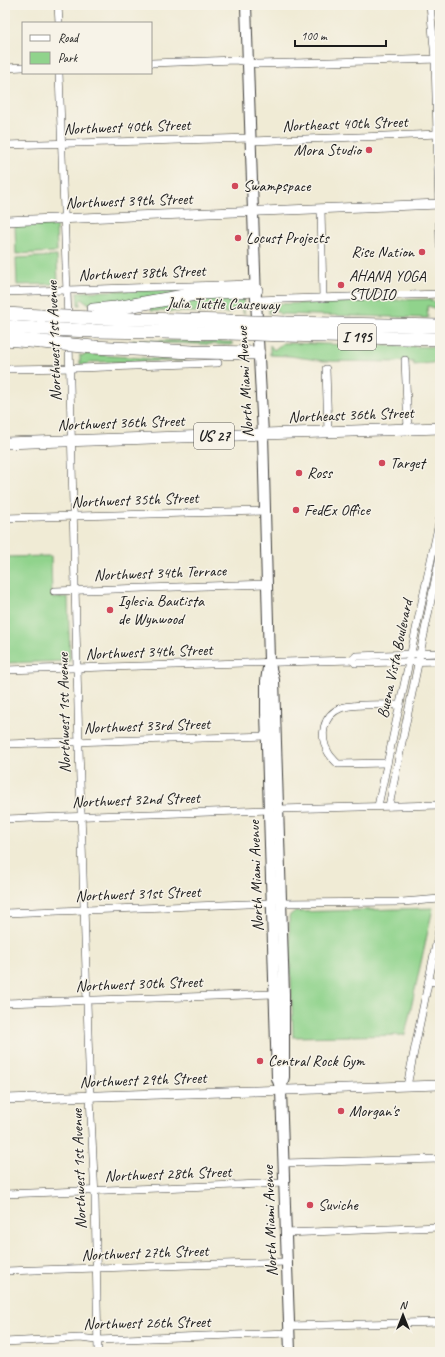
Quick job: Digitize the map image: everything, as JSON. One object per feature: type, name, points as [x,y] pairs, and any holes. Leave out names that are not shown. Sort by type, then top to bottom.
[{"type":"highway","points":[[93,319],[116,308],[201,293],[256,291]]},
{"type":"highway","name":"Julia Tuttle Causeway","points":[[11,314],[42,314],[93,319],[229,327],[432,334],[440,326]]},
{"type":"highway","name":"Julia Tuttle Causeway","points":[[42,336],[93,319]]},
{"type":"highway","points":[[5,327],[93,347],[193,352],[258,353]]},
{"type":"highway","points":[[5,330],[42,336]]},
{"type":"highway","points":[[5,339],[42,336]]},
{"type":"main road","name":"North Miami Avenue","points":[[246,5],[258,353],[263,434],[270,661],[274,680],[276,903],[274,994],[277,1078],[281,1090]]},
{"type":"main road","name":"Northeast 36th Street","points":[[263,434],[440,428]]},
{"type":"main road","name":"Northwest 36th Street","points":[[5,443],[263,434]]},
{"type":"main road","name":"North Miami Avenue","points":[[270,661],[266,681],[266,736],[274,810],[269,824],[277,914],[278,945],[283,971],[284,1077],[281,1090],[290,1352]]},
{"type":"main road","points":[[266,712],[271,729],[274,810]]},
{"type":"street","points":[[58,5],[59,22]]},
{"type":"street","points":[[430,5],[438,59],[440,246]]},
{"type":"street","points":[[152,63],[236,60],[257,64],[438,59]]},
{"type":"street","points":[[5,68],[22,67]]},
{"type":"street","name":"Northwest 1st Avenue","points":[[59,74],[70,368],[79,742],[90,1097],[95,1190],[98,1352]]},
{"type":"street","name":"Northeast 40th Street","points":[[251,139],[438,134]]},
{"type":"street","name":"Northwest 40th Street","points":[[5,145],[251,139]]},
{"type":"street","name":"Northwest 39th Street","points":[[5,221],[439,204]]},
{"type":"street","points":[[321,209],[323,298]]},
{"type":"street","name":"Northwest 38th Street","points":[[5,292],[66,289],[256,291],[323,298],[440,294]]},
{"type":"street","points":[[405,360],[408,429]]},
{"type":"street","points":[[5,369],[218,363]]},
{"type":"street","points":[[326,369],[328,432]]},
{"type":"street","name":"Northwest 35th Street","points":[[5,518],[265,511]]},
{"type":"street","name":"Buena Vista Boulevard","points":[[378,806],[440,518]]},
{"type":"street","name":"Buena Vista Boulevard","points":[[389,806],[399,763],[440,556]]},
{"type":"street","name":"Northwest 34th Terrace","points":[[54,591],[267,584]]},
{"type":"street","points":[[419,658],[440,653]]},
{"type":"street","points":[[419,658],[440,661]]},
{"type":"street","name":"Northwest 34th Street","points":[[5,670],[270,661],[352,660],[355,663],[419,658]]},
{"type":"street","points":[[387,763],[338,764],[328,754],[324,743],[324,726],[329,718],[340,708],[349,706],[400,705]]},
{"type":"street","name":"Northwest 33rd Street","points":[[5,744],[266,736]]},
{"type":"street","name":"Northwest 32nd Street","points":[[5,819],[440,805]]},
{"type":"street","name":"Northwest 31st Street","points":[[5,913],[276,903],[402,902],[440,899]]},
{"type":"street","points":[[407,1086],[440,926]]},
{"type":"street","points":[[428,981],[440,983]]},
{"type":"street","name":"Northwest 30th Street","points":[[5,1003],[274,994]]},
{"type":"street","name":"Northwest 29th Street","points":[[5,1099],[440,1085]]},
{"type":"street","points":[[283,1163],[440,1159]]},
{"type":"street","name":"Northwest 28th Street","points":[[5,1194],[284,1183]]},
{"type":"street","points":[[285,1233],[440,1228]]},
{"type":"street","name":"Northwest 27th Street","points":[[5,1271],[286,1262]]},
{"type":"street","name":"Northwest 26th Street","points":[[5,1342],[80,1338],[97,1340],[440,1322]]},
{"type":"green space","points":[[56,225],[57,252],[16,254],[15,226]]},
{"type":"green space","points":[[57,256],[58,284],[17,285],[16,258]]},
{"type":"green space","points":[[223,287],[140,300],[91,305],[82,299],[80,301],[80,305],[78,305],[77,292]]},
{"type":"green space","points":[[243,295],[244,314],[239,305],[230,313],[151,311],[149,305]]},
{"type":"green space","points":[[429,299],[437,304],[440,312],[440,318],[436,310],[427,306],[428,318],[280,314],[273,308],[269,314],[269,307],[277,304]]},
{"type":"green space","points":[[133,340],[232,342],[232,345],[133,342]]},
{"type":"green space","points":[[283,343],[435,347],[437,356],[440,356],[440,362],[414,365],[413,362],[399,361],[324,361],[290,356],[270,355],[270,345],[274,350]]},
{"type":"green space","points":[[80,354],[82,356],[85,354],[185,361],[90,362],[87,365],[80,364]]},
{"type":"green space","points":[[51,556],[52,598],[68,597],[70,661],[5,663],[5,557]]},
{"type":"green space","points":[[433,908],[405,1035],[293,1037],[289,916],[294,912]]},
{"type":"place","name":"Mora Studio","points":[[369,150]]},
{"type":"place","name":"Swampspace","points":[[235,186]]},
{"type":"place","name":"Locust Projects","points":[[238,238]]},
{"type":"place","name":"Rise Nation","points":[[422,252]]},
{"type":"place","name":"AHANA YOGA STUDIO","points":[[341,285]]},
{"type":"place","name":"Target","points":[[382,463]]},
{"type":"place","name":"Ross","points":[[299,473]]},
{"type":"place","name":"FedEx Office","points":[[296,510]]},
{"type":"place","name":"Iglesia Bautista de Wynwood","points":[[110,610]]},
{"type":"place","name":"Central Rock Gym","points":[[260,1061]]},
{"type":"place","name":"Morgan's","points":[[341,1111]]},
{"type":"place","name":"Suviche","points":[[310,1205]]}]
